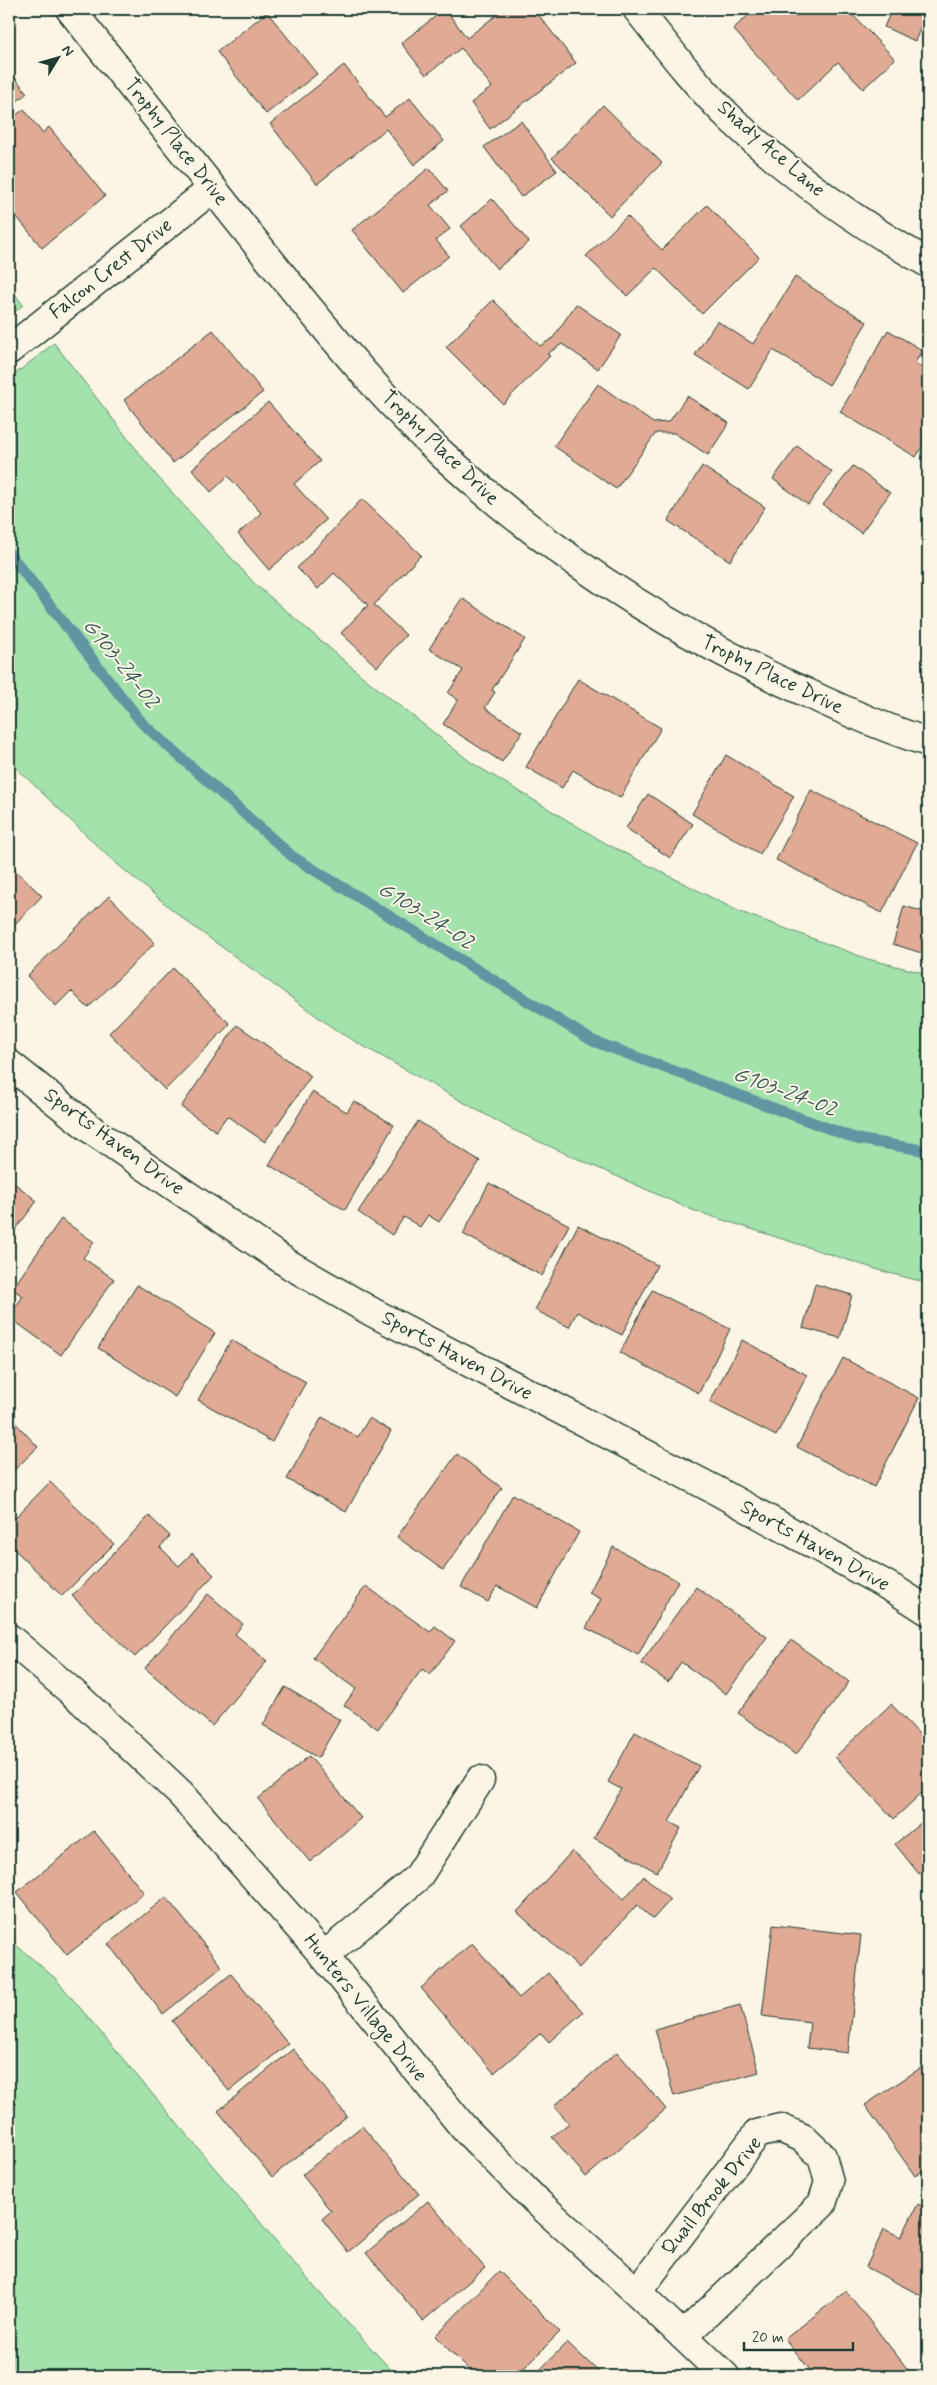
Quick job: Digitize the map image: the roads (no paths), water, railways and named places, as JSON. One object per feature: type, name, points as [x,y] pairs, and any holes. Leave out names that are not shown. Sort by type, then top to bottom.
[{"type":"street","name":"Trophy Place Drive","points":[[70,9],[212,189],[306,305],[373,383],[443,454],[502,506],[584,569],[668,622],[743,664],[845,710],[928,742]]},
{"type":"street","name":"Shady Ace Lane","points":[[643,11],[681,65],[739,126],[783,164],[835,204],[879,235],[928,263]]},
{"type":"street","name":"Falcon Crest Drive","points":[[9,350],[212,189]]},
{"type":"street","name":"Sports Haven Drive","points":[[9,1064],[96,1133],[290,1265],[372,1312],[719,1492],[896,1591],[928,1611]]},
{"type":"street","name":"Hunters Village Drive","points":[[9,1638],[78,1698],[181,1794],[324,1956],[463,2127],[535,2200],[725,2376]]},
{"type":"street","points":[[324,1956],[418,1877],[480,1780]]},
{"type":"street","name":"Quail Brook Drive","points":[[636,2292],[757,2134],[780,2128],[803,2138],[816,2150],[822,2156],[829,2182],[822,2204],[683,2336]]},
{"type":"waterway","name":"G103-24-02","points":[[9,553],[142,723],[293,857],[593,1041],[857,1139],[928,1151]]}]
